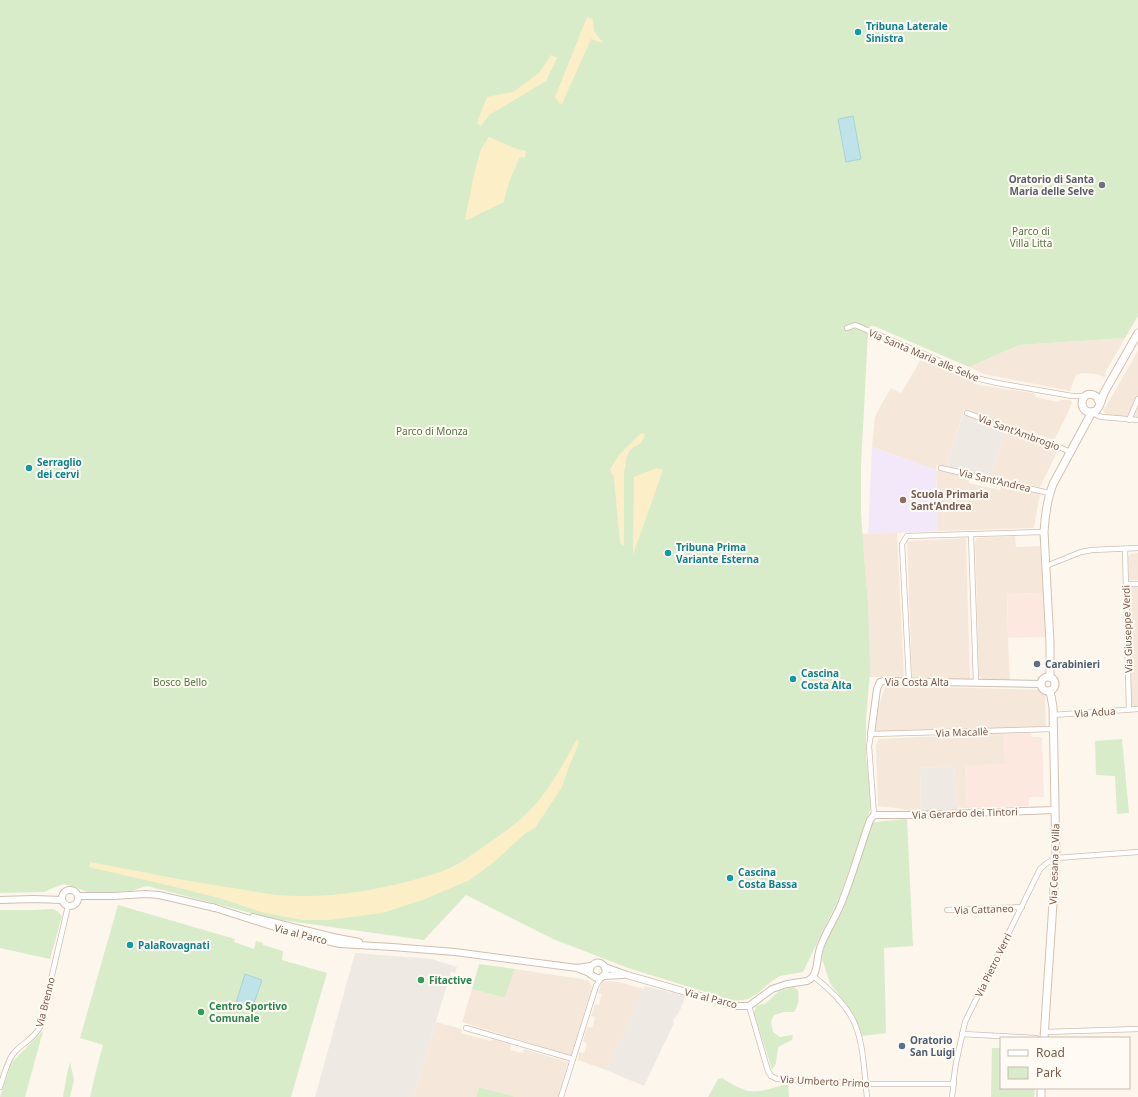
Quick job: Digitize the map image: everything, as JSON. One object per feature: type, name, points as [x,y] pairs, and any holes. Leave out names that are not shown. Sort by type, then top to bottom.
[{"type":"main road","points":[[1091,408],[1113,378],[1138,333]]},
{"type":"main road","points":[[1091,408],[1082,400],[1104,387],[1113,378]]},
{"type":"main road","points":[[1050,677],[1050,643],[1044,532],[1045,514],[1049,493],[1053,484],[1083,428],[1097,397],[1090,395]]},
{"type":"main road","points":[[1050,677],[1054,679],[1056,684],[1050,691],[1045,690],[1041,684],[1043,679],[1050,677]]},
{"type":"main road","name":"Via Cesana e Villa","points":[[1045,1035],[1056,858],[1053,715],[1050,691]]},
{"type":"street","name":"Via Santa Maria alle Selve","points":[[847,328],[855,326],[980,379],[997,384],[1072,396],[1090,395]]},
{"type":"street","name":"Via Santa Maria alle Selve","points":[[1072,396],[1091,408],[1098,416],[1138,420]]},
{"type":"street","points":[[1129,420],[1138,399]]},
{"type":"street","name":"Via Sant'Ambrogio","points":[[967,413],[1070,452]]},
{"type":"street","name":"Via Sant'Andrea","points":[[941,468],[1049,493]]},
{"type":"street","points":[[909,681],[902,544],[907,536],[1044,532]]},
{"type":"street","points":[[971,534],[976,683]]},
{"type":"street","name":"Via Giuseppe Verdi","points":[[1125,548],[1129,710]]},
{"type":"street","points":[[1046,566],[1081,552],[1092,550],[1138,548]]},
{"type":"street","points":[[1126,584],[1138,584]]},
{"type":"street","name":"Via Costa Alta","points":[[874,815],[869,746],[877,689],[880,682],[909,681],[1041,684]]},
{"type":"street","name":"Via Adua","points":[[1053,715],[1138,709]]},
{"type":"street","name":"Via Macallè","points":[[871,734],[1053,729]]},
{"type":"street","name":"Via Gerardo dei Tintori","points":[[874,815],[1055,810]]},
{"type":"street","points":[[867,1097],[862,1052],[851,1016],[831,991],[813,976],[820,948],[841,903],[870,820],[874,815]]},
{"type":"street","points":[[1056,858],[1138,852]]},
{"type":"street","name":"Via Pietro Verri","points":[[952,1097],[956,1063],[965,1022],[1040,869],[1056,858]]},
{"type":"street","points":[[73,890],[78,896],[78,900],[75,904],[68,906],[63,903],[62,895],[65,891],[73,890]]},
{"type":"street","name":"Via al Parco","points":[[78,896],[159,895],[212,907],[293,933],[340,944],[392,947],[497,957],[577,968],[591,966]]},
{"type":"street","points":[[0,900],[62,900]]},
{"type":"street","name":"Via Brenno","points":[[0,1087],[14,1053],[36,1034],[40,1027],[68,906]]},
{"type":"street","name":"Via Cattaneo","points":[[947,910],[1022,907]]},
{"type":"street","points":[[561,1097],[596,986],[606,972],[605,967],[598,963],[593,964],[589,970],[596,986]]},
{"type":"street","name":"Via al Parco","points":[[605,967],[627,975],[735,1006],[749,1006],[772,989],[787,984],[807,981],[813,976]]},
{"type":"street","name":"Via al Parco","points":[[577,968],[591,975]]},
{"type":"street","points":[[591,975],[596,978],[602,977]]},
{"type":"street","name":"Via al Parco","points":[[602,977],[627,975]]},
{"type":"street","name":"Via Umberto Primo","points":[[749,1006],[768,1071],[771,1076],[777,1079],[866,1084],[954,1083]]},
{"type":"street","points":[[466,1028],[573,1059]]},
{"type":"street","points":[[1045,1035],[1138,1029]]},
{"type":"street","points":[[962,1034],[1018,1037]]},
{"type":"shaded area","points":[[1125,338],[1105,373],[1106,376],[1104,377],[1097,374],[1082,373],[1076,375],[1070,391],[984,374],[969,367],[1019,345]]},
{"type":"shaded area","points":[[1138,351],[1138,418],[1108,416],[1103,411]]},
{"type":"shaded area","points":[[923,356],[978,385],[1034,393],[1036,397],[1058,402],[1061,400],[1070,400],[1072,402],[1054,440],[964,410],[950,454],[948,467],[937,465],[936,470],[872,447],[875,417],[881,405],[891,388],[901,393]]},
{"type":"shaded area","points":[[963,414],[1006,431],[990,477],[948,467],[950,454]]},
{"type":"shaded area","points":[[1006,431],[1058,450],[1040,487],[990,477]]},
{"type":"shaded area","name":"Scuola Primaria Sant'Andrea","points":[[872,447],[936,470],[938,531],[868,534]]},
{"type":"shaded area","points":[[936,470],[969,477],[969,483],[1000,490],[1002,486],[1040,494],[1034,528],[938,531]]},
{"type":"shaded area","points":[[897,532],[904,677],[869,677],[868,602],[862,534]]},
{"type":"shaded area","points":[[1015,536],[1016,547],[1040,546],[1043,593],[1007,594],[1010,680],[983,680],[979,676],[975,542],[977,538]]},
{"type":"shaded area","points":[[966,538],[970,679],[912,677],[907,541]]},
{"type":"shaded area","points":[[1138,553],[1138,580],[1129,580],[1128,557],[1130,554]]},
{"type":"shaded area","points":[[1129,586],[1138,586],[1138,706],[1131,707]]},
{"type":"shaded area","points":[[1043,593],[1045,637],[1008,638],[1007,594]]},
{"type":"shaded area","points":[[885,687],[1044,690],[1046,726],[906,732],[875,731],[879,706]]},
{"type":"shaded area","points":[[1004,733],[1005,764],[965,766],[967,808],[957,809],[954,766],[920,768],[921,811],[912,812],[903,809],[878,806],[876,744],[879,739]]},
{"type":"shaded area","points":[[1004,733],[1031,733],[1032,737],[1042,737],[1044,797],[1029,797],[1029,806],[967,808],[965,765],[1005,764]]},
{"type":"shaded area","points":[[954,766],[957,809],[946,809],[943,811],[921,811],[920,768]]},
{"type":"shaded area","points":[[355,953],[432,959],[457,967],[455,973],[451,972],[413,1097],[315,1097]]},
{"type":"shaded area","points":[[515,969],[588,980],[592,987],[571,1056],[462,1022],[472,989],[505,998]]},
{"type":"shaded area","points":[[611,981],[644,989],[606,1070],[578,1060],[579,1052],[584,1053],[586,1047],[587,1043],[583,1041],[587,1027],[592,1028],[594,1022],[595,1017],[591,1016],[595,1004],[599,1005],[602,994],[598,993],[602,982]]},
{"type":"shaded area","points":[[645,986],[685,996],[682,1006],[673,1020],[674,1023],[644,1086],[606,1070]]},
{"type":"shaded area","points":[[436,1022],[462,1029],[461,1033],[491,1041],[492,1039],[511,1044],[510,1050],[523,1053],[524,1049],[568,1062],[558,1097],[516,1097],[479,1087],[476,1097],[413,1097]]},
{"type":"green space","name":"Parco di Monza","points":[[0,0],[1138,0],[1138,316],[1125,338],[1019,345],[969,367],[874,326],[871,326],[868,332],[861,466],[861,513],[868,602],[870,672],[866,720],[866,757],[871,807],[839,898],[803,972],[780,976],[749,999],[735,1001],[628,968],[553,939],[466,895],[424,940],[274,919],[147,886],[131,891],[90,893],[64,884],[44,892],[0,893]]},
{"type":"green space","points":[[1122,739],[1129,813],[1117,814],[1115,776],[1096,775],[1095,741]]},
{"type":"green space","points":[[907,819],[913,946],[884,948],[886,1033],[862,1036],[854,1015],[830,983],[822,959],[823,950],[844,908],[871,824],[874,822]]},
{"type":"green space","name":"Centro Sportivo Comunale","points":[[118,905],[235,939],[234,942],[254,949],[256,941],[263,943],[263,945],[283,951],[282,960],[327,973],[291,1097],[90,1097],[103,1045],[80,1038]]},
{"type":"green space","points":[[53,909],[62,916],[50,959],[0,948],[0,910]]},
{"type":"green space","points":[[479,964],[515,969],[505,998],[472,989]]},
{"type":"green space","points":[[793,987],[798,990],[796,1010],[794,1012],[784,1012],[774,1015],[771,1022],[773,1032],[780,1037],[793,1035],[792,1040],[778,1047],[776,1063],[772,1070],[754,1013],[756,1006],[766,1003],[779,991]]},
{"type":"green space","points":[[43,1031],[25,1097],[0,1097],[11,1063]]},
{"type":"green space","points":[[992,1048],[1000,1048],[1000,1089],[1035,1089],[1034,1097],[991,1097]]},
{"type":"green space","points":[[70,1062],[74,1080],[70,1097],[63,1097],[67,1074]]},
{"type":"green space","points":[[722,1078],[748,1091],[769,1089],[788,1082],[789,1097],[708,1097],[718,1079]]},
{"type":"green space","points":[[479,1087],[516,1097],[476,1097]]},
{"type":"sand","points":[[587,17],[593,19],[594,31],[603,43],[591,39],[562,104],[559,103],[555,97]]},
{"type":"sand","points":[[551,55],[557,58],[546,81],[489,115],[481,126],[477,123],[487,97],[513,92],[539,73]]},
{"type":"sand","points":[[489,137],[517,149],[526,151],[525,158],[520,157],[510,179],[504,202],[467,220],[465,219],[475,170],[481,149]]},
{"type":"sand","points":[[641,433],[645,434],[642,441],[633,447],[629,452],[624,471],[624,546],[620,543],[614,477],[610,470],[618,456]]},
{"type":"sand","points":[[657,468],[663,470],[633,555],[634,477]]},
{"type":"sand","points":[[577,739],[579,743],[562,787],[535,828],[527,832],[495,861],[470,880],[425,899],[382,913],[329,920],[302,920],[261,912],[219,898],[89,867],[90,862],[267,894],[295,896],[344,894],[410,881],[455,866],[517,822],[534,806],[548,788],[561,769]]},
{"type":"water","points":[[853,116],[861,159],[846,162],[838,119]]},
{"type":"water","points":[[245,974],[262,980],[252,1009],[236,1003]]},
{"type":"place","name":"Tribuna Laterale Sinistra","points":[[858,32]]},
{"type":"place","name":"Oratorio di Santa Maria delle Selve","points":[[1102,185]]},
{"type":"place","name":"Serraglio dei cervi","points":[[29,468]]},
{"type":"place","name":"Scuola Primaria Sant'Andrea","points":[[903,500]]},
{"type":"place","name":"Tribuna Prima Variante Esterna","points":[[668,553]]},
{"type":"place","name":"Carabinieri","points":[[1037,664]]},
{"type":"place","name":"Cascina Costa Alta","points":[[793,679]]},
{"type":"place","name":"Cascina Costa Bassa","points":[[730,878]]},
{"type":"place","name":"PalaRovagnati","points":[[130,945]]},
{"type":"place","name":"Fitactive","points":[[421,980]]},
{"type":"place","name":"Centro Sportivo Comunale","points":[[201,1012]]},
{"type":"place","name":"Oratorio San Luigi","points":[[902,1046]]},
{"type":"park label","name":"Parco di Villa Litta","points":[[1031,236]]},
{"type":"park label","name":"Bosco Bello","points":[[180,682]]}]
